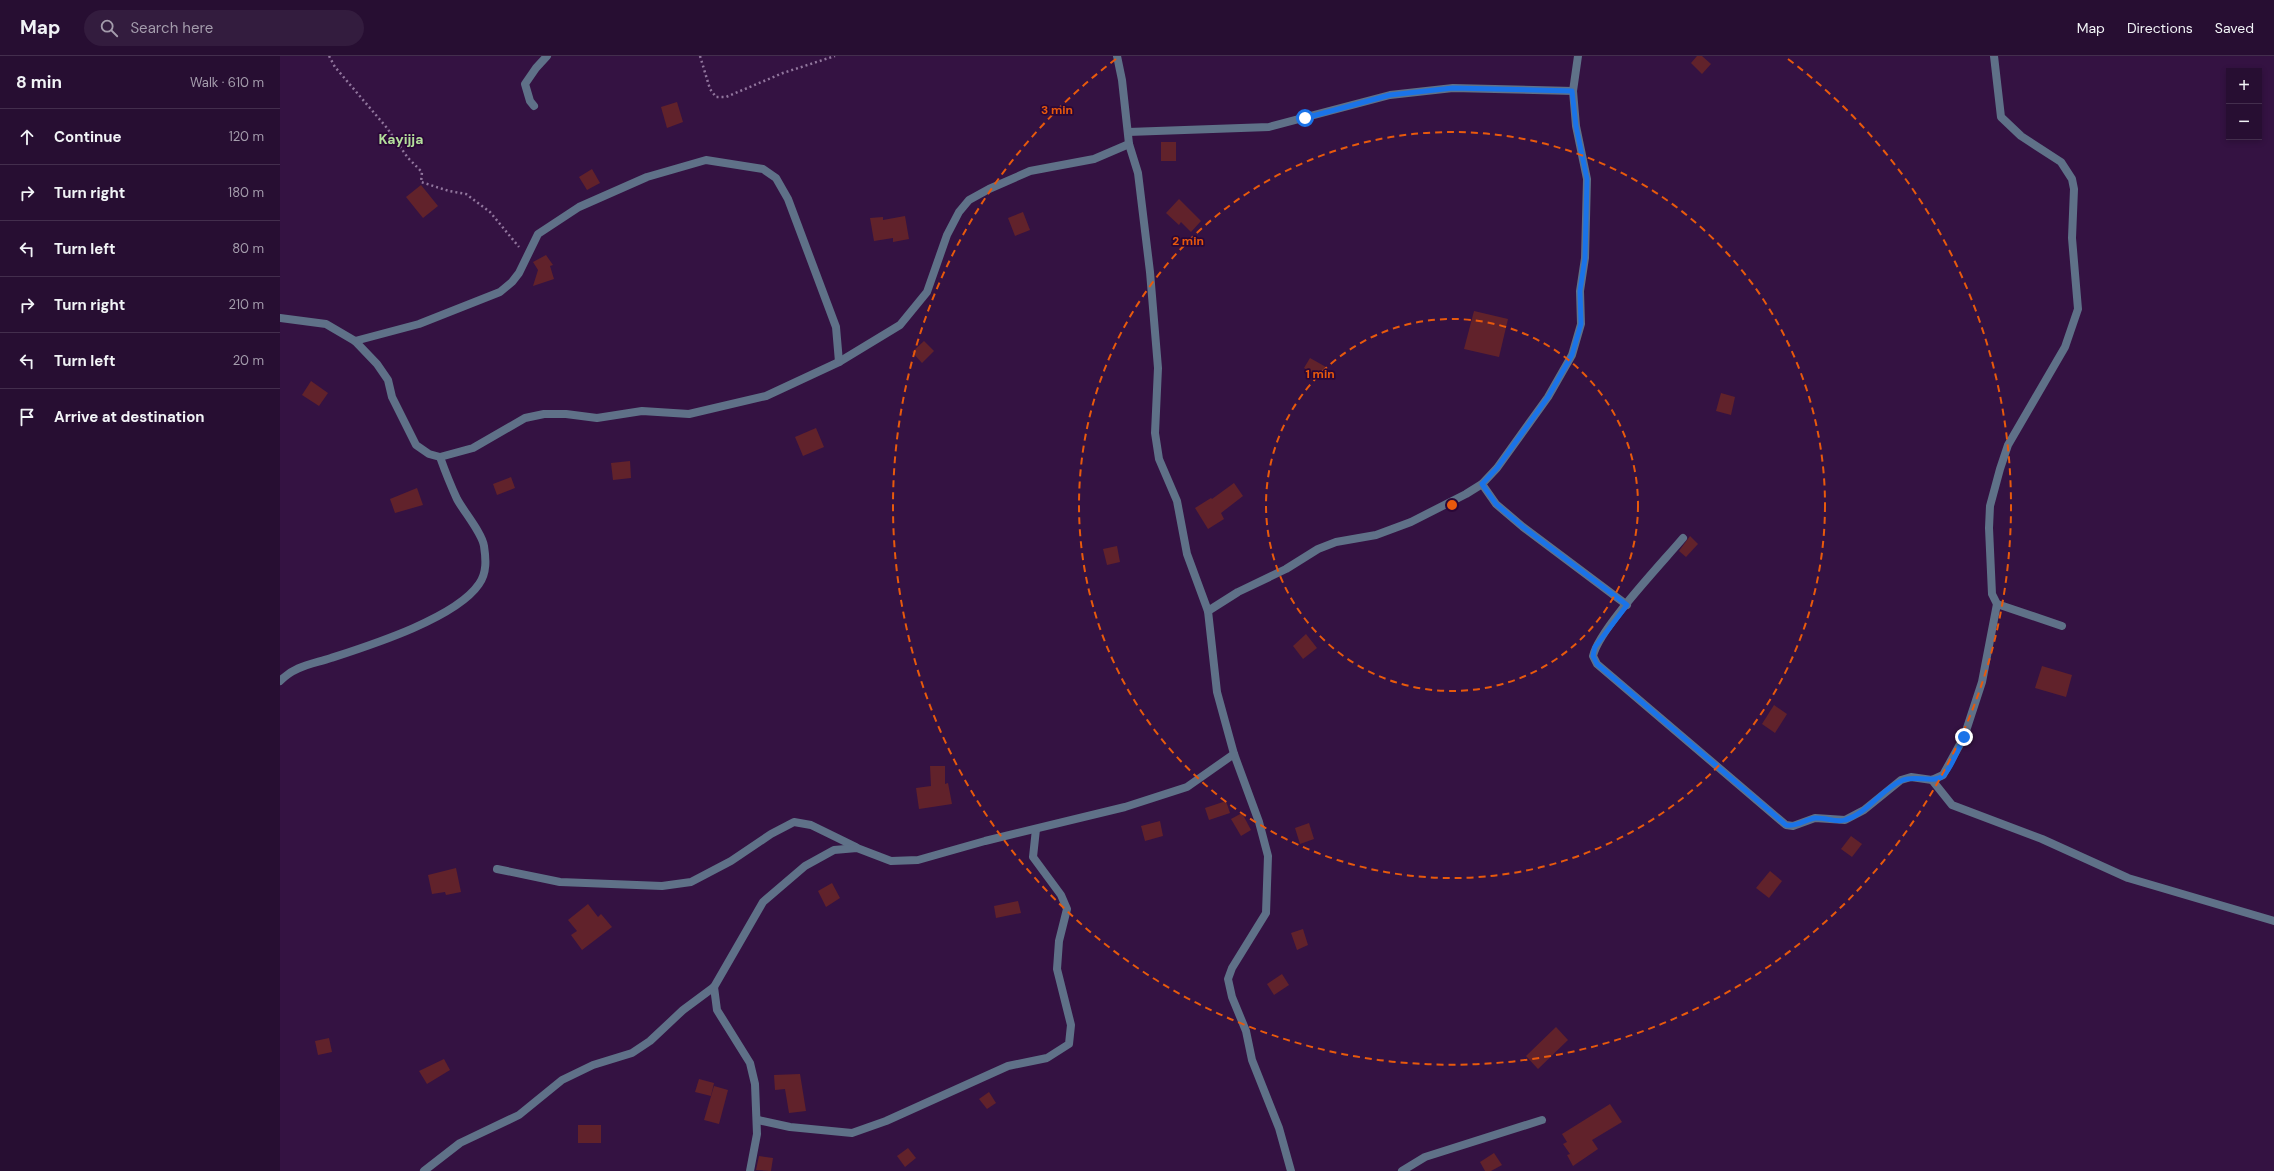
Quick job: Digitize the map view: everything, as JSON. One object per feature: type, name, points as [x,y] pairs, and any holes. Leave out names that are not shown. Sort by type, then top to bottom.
[{"type":"street","points":[[534,106],[530,101],[525,84],[536,68],[547,56]]},
{"type":"street","points":[[1117,56],[1122,80],[1129,144],[1138,173],[1150,272],[1158,368],[1154,433],[1159,459],[1177,501],[1187,554],[1208,611],[1210,642],[1217,692],[1234,754],[1259,822],[1268,856],[1268,891],[1266,913],[1232,968],[1228,979],[1232,997],[1246,1031],[1252,1060],[1279,1128],[1291,1171]]},
{"type":"street","points":[[1208,611],[1238,592],[1286,569],[1318,549],[1336,542],[1376,535],[1411,522],[1482,484],[1497,468],[1548,397],[1572,355],[1581,324],[1580,291],[1585,258],[1587,179],[1576,126],[1572,91],[1578,56]]},
{"type":"street","points":[[1994,56],[2001,117],[2021,136],[2061,162],[2072,179],[2074,189],[2072,238],[2078,309],[2065,346],[2008,445],[2000,469],[1990,506],[1989,528],[1992,594],[1998,604],[2062,626]]},
{"type":"street","points":[[1128,132],[1269,127],[1390,95],[1453,88],[1572,91]]},
{"type":"street","points":[[280,318],[326,324],[355,341],[377,364],[388,380],[392,397],[416,445],[429,454],[440,457],[473,448],[525,418],[544,414],[566,414],[597,418],[642,411],[689,414],[766,396],[839,362],[900,325],[927,292],[947,235],[956,217],[970,200],[989,189],[1030,171],[1094,159],[1129,144]]},
{"type":"street","points":[[355,341],[419,324],[500,292],[512,282],[528,255],[538,234],[579,207],[647,176],[706,160],[763,169],[776,178],[788,199],[836,327],[839,362]]},
{"type":"street","points":[[280,681],[288,672],[304,665],[357,650],[424,624],[470,596],[480,583],[486,566],[484,544],[457,499],[440,457]]},
{"type":"street","points":[[1482,484],[1496,504],[1523,527],[1627,605]]},
{"type":"street","points":[[1683,538],[1627,605],[1595,647],[1593,656],[1597,664],[1786,825],[1793,826],[1815,818],[1845,820],[1864,810],[1901,780],[1911,777],[1932,780],[1943,775],[1964,737],[1982,682],[1998,604]]},
{"type":"street","points":[[497,869],[560,882],[662,886],[691,882],[731,861],[771,834],[794,822],[811,825],[857,848],[890,861],[918,860],[1125,807],[1186,787],[1234,754]]},
{"type":"street","points":[[1932,780],[1952,805],[2042,840],[2128,878],[2274,921]]},
{"type":"street","points":[[758,1120],[790,1127],[852,1133],[894,1118],[1008,1066],[1047,1058],[1069,1044],[1071,1025],[1057,969],[1059,941],[1067,909],[1061,895],[1034,857],[1036,829]]},
{"type":"street","points":[[424,1171],[432,1168],[460,1143],[519,1115],[562,1080],[594,1065],[632,1054],[714,988],[763,902],[805,866],[834,850],[857,848]]},
{"type":"street","points":[[714,988],[717,1010],[750,1063],[755,1084],[758,1120],[750,1171]]},
{"type":"street","points":[[1402,1171],[1425,1157],[1542,1120]]},
{"type":"path","points":[[329,56],[335,67],[387,128],[408,158],[422,172],[421,182],[449,191],[466,194],[490,212],[522,251],[528,255]]},
{"type":"path","points":[[700,56],[710,89],[716,97],[726,97],[783,73],[835,56]]},
{"type":"building","points":[[1697,56],[1702,56],[1711,64],[1702,74],[1691,63]]},
{"type":"building","points":[[677,102],[683,122],[667,128],[661,107]]},
{"type":"building","points":[[1161,142],[1176,142],[1176,161],[1161,161]]},
{"type":"building","points":[[592,169],[600,183],[587,190],[579,177]]},
{"type":"building","points":[[421,185],[438,206],[423,218],[406,197]]},
{"type":"building","points":[[1179,199],[1201,221],[1191,232],[1181,222],[1179,225],[1166,213]]},
{"type":"building","points":[[1023,212],[1030,230],[1015,236],[1008,218]]},
{"type":"building","points":[[905,216],[909,239],[893,242],[893,238],[874,241],[870,218],[883,217],[883,220]]},
{"type":"building","points":[[546,255],[553,265],[550,266],[554,279],[533,286],[538,270],[533,262]]},
{"type":"building","points":[[1474,311],[1508,319],[1499,357],[1464,349]]},
{"type":"building","points":[[924,341],[934,351],[922,363],[912,352]]},
{"type":"building","points":[[1310,358],[1326,367],[1321,378],[1304,368]]},
{"type":"building","points":[[311,381],[328,393],[319,406],[302,395]]},
{"type":"building","points":[[1721,393],[1735,397],[1731,415],[1716,411]]},
{"type":"building","points":[[816,428],[824,447],[803,456],[795,437]]},
{"type":"building","points":[[630,461],[631,478],[613,480],[611,463]]},
{"type":"building","points":[[511,477],[515,488],[497,495],[493,484]]},
{"type":"building","points":[[1234,483],[1243,496],[1221,513],[1224,519],[1208,529],[1195,508],[1211,498],[1212,499]]},
{"type":"building","points":[[417,488],[423,505],[395,513],[390,499]]},
{"type":"building","points":[[1690,536],[1698,544],[1686,557],[1679,551]]},
{"type":"building","points":[[1117,546],[1120,562],[1107,565],[1103,549]]},
{"type":"building","points":[[1306,634],[1317,648],[1303,659],[1293,646]]},
{"type":"building","points":[[2042,666],[2072,675],[2066,697],[2035,688]]},
{"type":"building","points":[[1774,705],[1787,714],[1775,733],[1762,724]]},
{"type":"building","points":[[930,766],[945,766],[945,784],[948,783],[952,804],[919,809],[916,788],[931,786]]},
{"type":"building","points":[[1226,801],[1230,813],[1209,820],[1205,808]]},
{"type":"building","points":[[1242,813],[1251,830],[1241,836],[1231,819]]},
{"type":"building","points":[[1160,821],[1163,836],[1145,841],[1141,826]]},
{"type":"building","points":[[1309,823],[1314,839],[1300,844],[1295,828]]},
{"type":"building","points":[[1851,836],[1862,844],[1852,857],[1841,849]]},
{"type":"building","points":[[456,868],[461,892],[446,895],[445,892],[432,894],[428,875]]},
{"type":"building","points":[[1770,871],[1782,881],[1769,898],[1756,888]]},
{"type":"building","points":[[832,883],[840,898],[826,907],[818,891]]},
{"type":"building","points":[[1018,901],[1021,913],[996,918],[994,906]]},
{"type":"building","points":[[588,904],[598,917],[601,914],[612,927],[582,950],[571,935],[577,931],[568,920]]},
{"type":"building","points":[[1303,929],[1308,945],[1297,950],[1291,933]]},
{"type":"building","points":[[1282,974],[1289,985],[1274,995],[1267,984]]},
{"type":"building","points":[[1556,1027],[1568,1040],[1538,1069],[1526,1056]]},
{"type":"building","points":[[329,1038],[332,1052],[318,1055],[315,1041]]},
{"type":"building","points":[[444,1059],[450,1070],[427,1084],[419,1071]]},
{"type":"building","points":[[800,1074],[806,1111],[789,1113],[785,1089],[775,1090],[774,1075]]},
{"type":"building","points":[[699,1079],[714,1083],[711,1096],[695,1092]]},
{"type":"building","points":[[714,1086],[728,1090],[719,1124],[704,1120]]},
{"type":"building","points":[[989,1092],[996,1103],[987,1109],[979,1099]]},
{"type":"building","points":[[1610,1104],[1622,1122],[1592,1140],[1598,1149],[1573,1166],[1567,1155],[1570,1154],[1563,1144],[1567,1142],[1562,1134]]},
{"type":"building","points":[[578,1125],[601,1125],[601,1143],[578,1143]]},
{"type":"building","points":[[908,1148],[916,1158],[905,1167],[897,1156]]},
{"type":"building","points":[[1494,1153],[1502,1165],[1491,1171],[1485,1171],[1480,1162]]},
{"type":"building","points":[[759,1156],[773,1158],[771,1171],[756,1170]]},
{"type":"district","name":"Kayijja","points":[[401,139]]},
{"type":"route","points":[[1305,118],[1390,95],[1453,88],[1572,91],[1576,126],[1587,179],[1585,258],[1580,291],[1581,324],[1572,355],[1548,397],[1497,468],[1482,484],[1496,504],[1523,527],[1627,605],[1595,647],[1593,656],[1597,664],[1786,825],[1793,826],[1815,818],[1845,820],[1864,810],[1901,780],[1911,777],[1932,780],[1940,778],[1954,757],[1964,737]]}]
